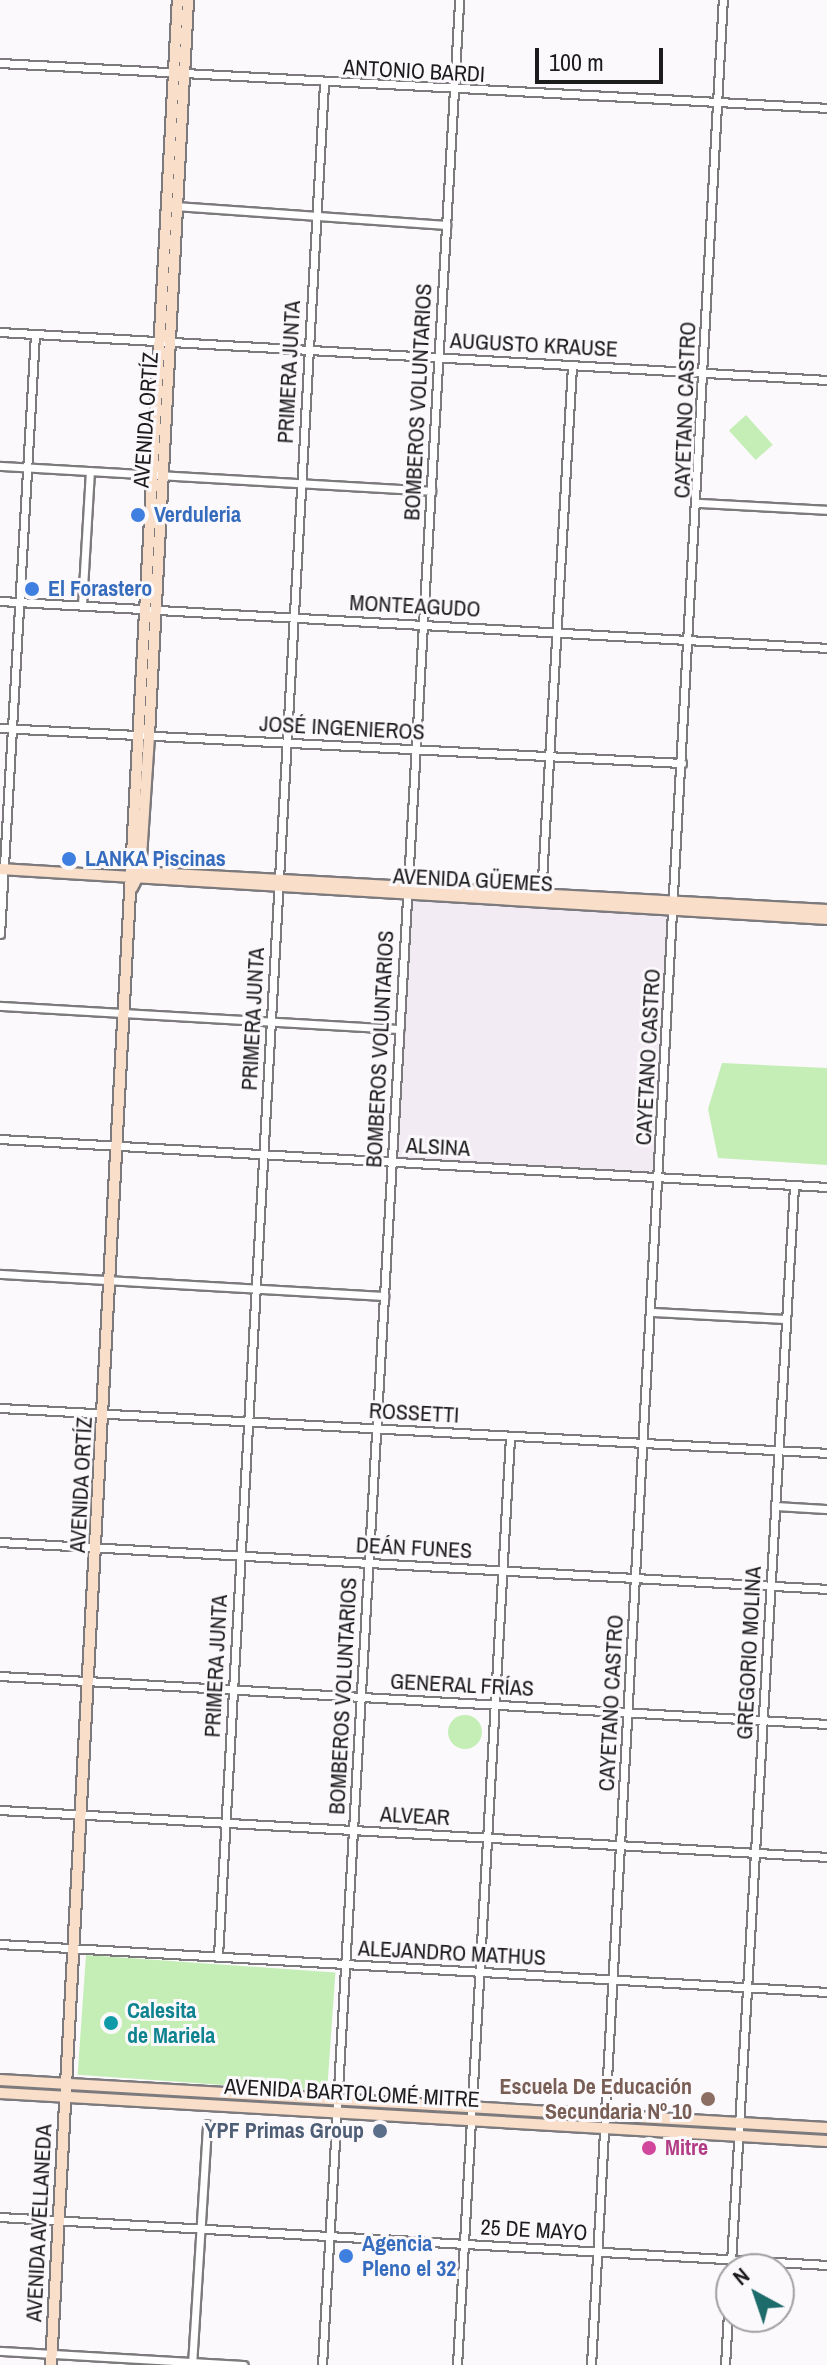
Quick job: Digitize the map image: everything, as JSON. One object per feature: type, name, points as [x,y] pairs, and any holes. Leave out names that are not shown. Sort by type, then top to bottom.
[{"type":"main road","name":"AVENIDA ORTÍZ","points":[[178,0],[180,74]]},
{"type":"main road","name":"AVENIDA ORTÍZ","points":[[67,2084],[180,74],[188,0]]},
{"type":"main road","name":"AVENIDA GÜEMES","points":[[2,869],[674,906],[827,910]]},
{"type":"main road","name":"AVENIDA GÜEMES","points":[[674,906],[827,919]]},
{"type":"main road","name":"AVENIDA BARTOLOMÉ MITRE","points":[[0,2080],[827,2128]]},
{"type":"main road","name":"AVENIDA AVELLANEDA","points":[[51,2359],[67,2084]]},
{"type":"main road","name":"AVENIDA BARTOLOMÉ MITRE","points":[[0,2093],[827,2141]]},
{"type":"street","name":"BOMBEROS VOLUNTARIOS","points":[[322,2365],[459,0]]},
{"type":"street","name":"CAYETANO CASTRO","points":[[591,2365],[699,503],[723,0]]},
{"type":"street","name":"ANTONIO BARDI","points":[[0,63],[324,84],[717,100],[827,108]]},
{"type":"street","name":"PRIMERA JUNTA","points":[[218,1956],[324,84]]},
{"type":"street","points":[[174,206],[446,225]]},
{"type":"street","name":"AUGUSTO KRAUSE","points":[[0,332],[827,380]]},
{"type":"street","points":[[0,934],[35,334]]},
{"type":"street","points":[[540,899],[572,366]]},
{"type":"street","points":[[0,466],[431,491]]},
{"type":"street","points":[[82,605],[90,471]]},
{"type":"street","points":[[699,503],[827,510]]},
{"type":"street","name":"MONTEAGUDO","points":[[0,601],[827,648]]},
{"type":"street","points":[[827,639],[827,648]]},
{"type":"street","name":"JOSÉ INGENIEROS","points":[[0,728],[682,763]]},
{"type":"street","points":[[0,1006],[399,1029]]},
{"type":"street","name":"ALSINA","points":[[0,1139],[827,1187]]},
{"type":"street","name":"GREGORIO MOLINA","points":[[731,2253],[794,1185]]},
{"type":"street","points":[[0,1274],[384,1296]]},
{"type":"street","points":[[652,1312],[786,1319]]},
{"type":"street","name":"ROSSETTI","points":[[0,1408],[827,1453]]},
{"type":"street","points":[[457,2365],[510,1437]]},
{"type":"street","points":[[775,1506],[827,1509]]},
{"type":"street","name":"DEÁN FUNES","points":[[0,1542],[827,1589]]},
{"type":"street","name":"GENERAL FRÍAS","points":[[0,1676],[827,1724]]},
{"type":"street","name":"ALVEAR","points":[[0,1810],[827,1857]]},
{"type":"street","name":"ALEJANDRO MATHUS","points":[[0,1944],[827,1992]]},
{"type":"street","points":[[192,2364],[207,2124]]},
{"type":"street","name":"25 DE MAYO","points":[[0,2217],[715,2259]]},
{"type":"street","name":"25 DE MAYO","points":[[795,2263],[827,2265]]},
{"type":"street","name":"GREGORIO MOLINA","points":[[725,2365],[727,2333]]},
{"type":"street","points":[[0,2351],[51,2359],[244,2365]]},
{"type":"shaded area","points":[[411,901],[670,915],[656,1172],[397,1159]]},
{"type":"green space","points":[[746,415],[773,445],[756,460],[729,430]]},
{"type":"green space","points":[[722,1063],[827,1068],[827,1165],[718,1158],[708,1109]]},
{"type":"green space","points":[[465,1715],[477,1720],[482,1732],[477,1744],[465,1749],[453,1744],[448,1732],[453,1720]]},
{"type":"green space","points":[[86,1955],[335,1972],[327,2092],[78,2075]]},
{"type":"place","name":"Verduleria","points":[[138,515]]},
{"type":"place","name":"El Forastero","points":[[32,589]]},
{"type":"place","name":"LANKA Piscinas","points":[[69,859]]},
{"type":"place","name":"Calesita de Mariela","points":[[111,2023]]},
{"type":"place","name":"Escuela De Educación Secundaria Nº 10","points":[[708,2099]]},
{"type":"place","name":"YPF Primas Group","points":[[380,2131]]},
{"type":"place","name":"Mitre","points":[[649,2148]]},
{"type":"place","name":"Agencia Pleno el 32","points":[[346,2256]]}]
